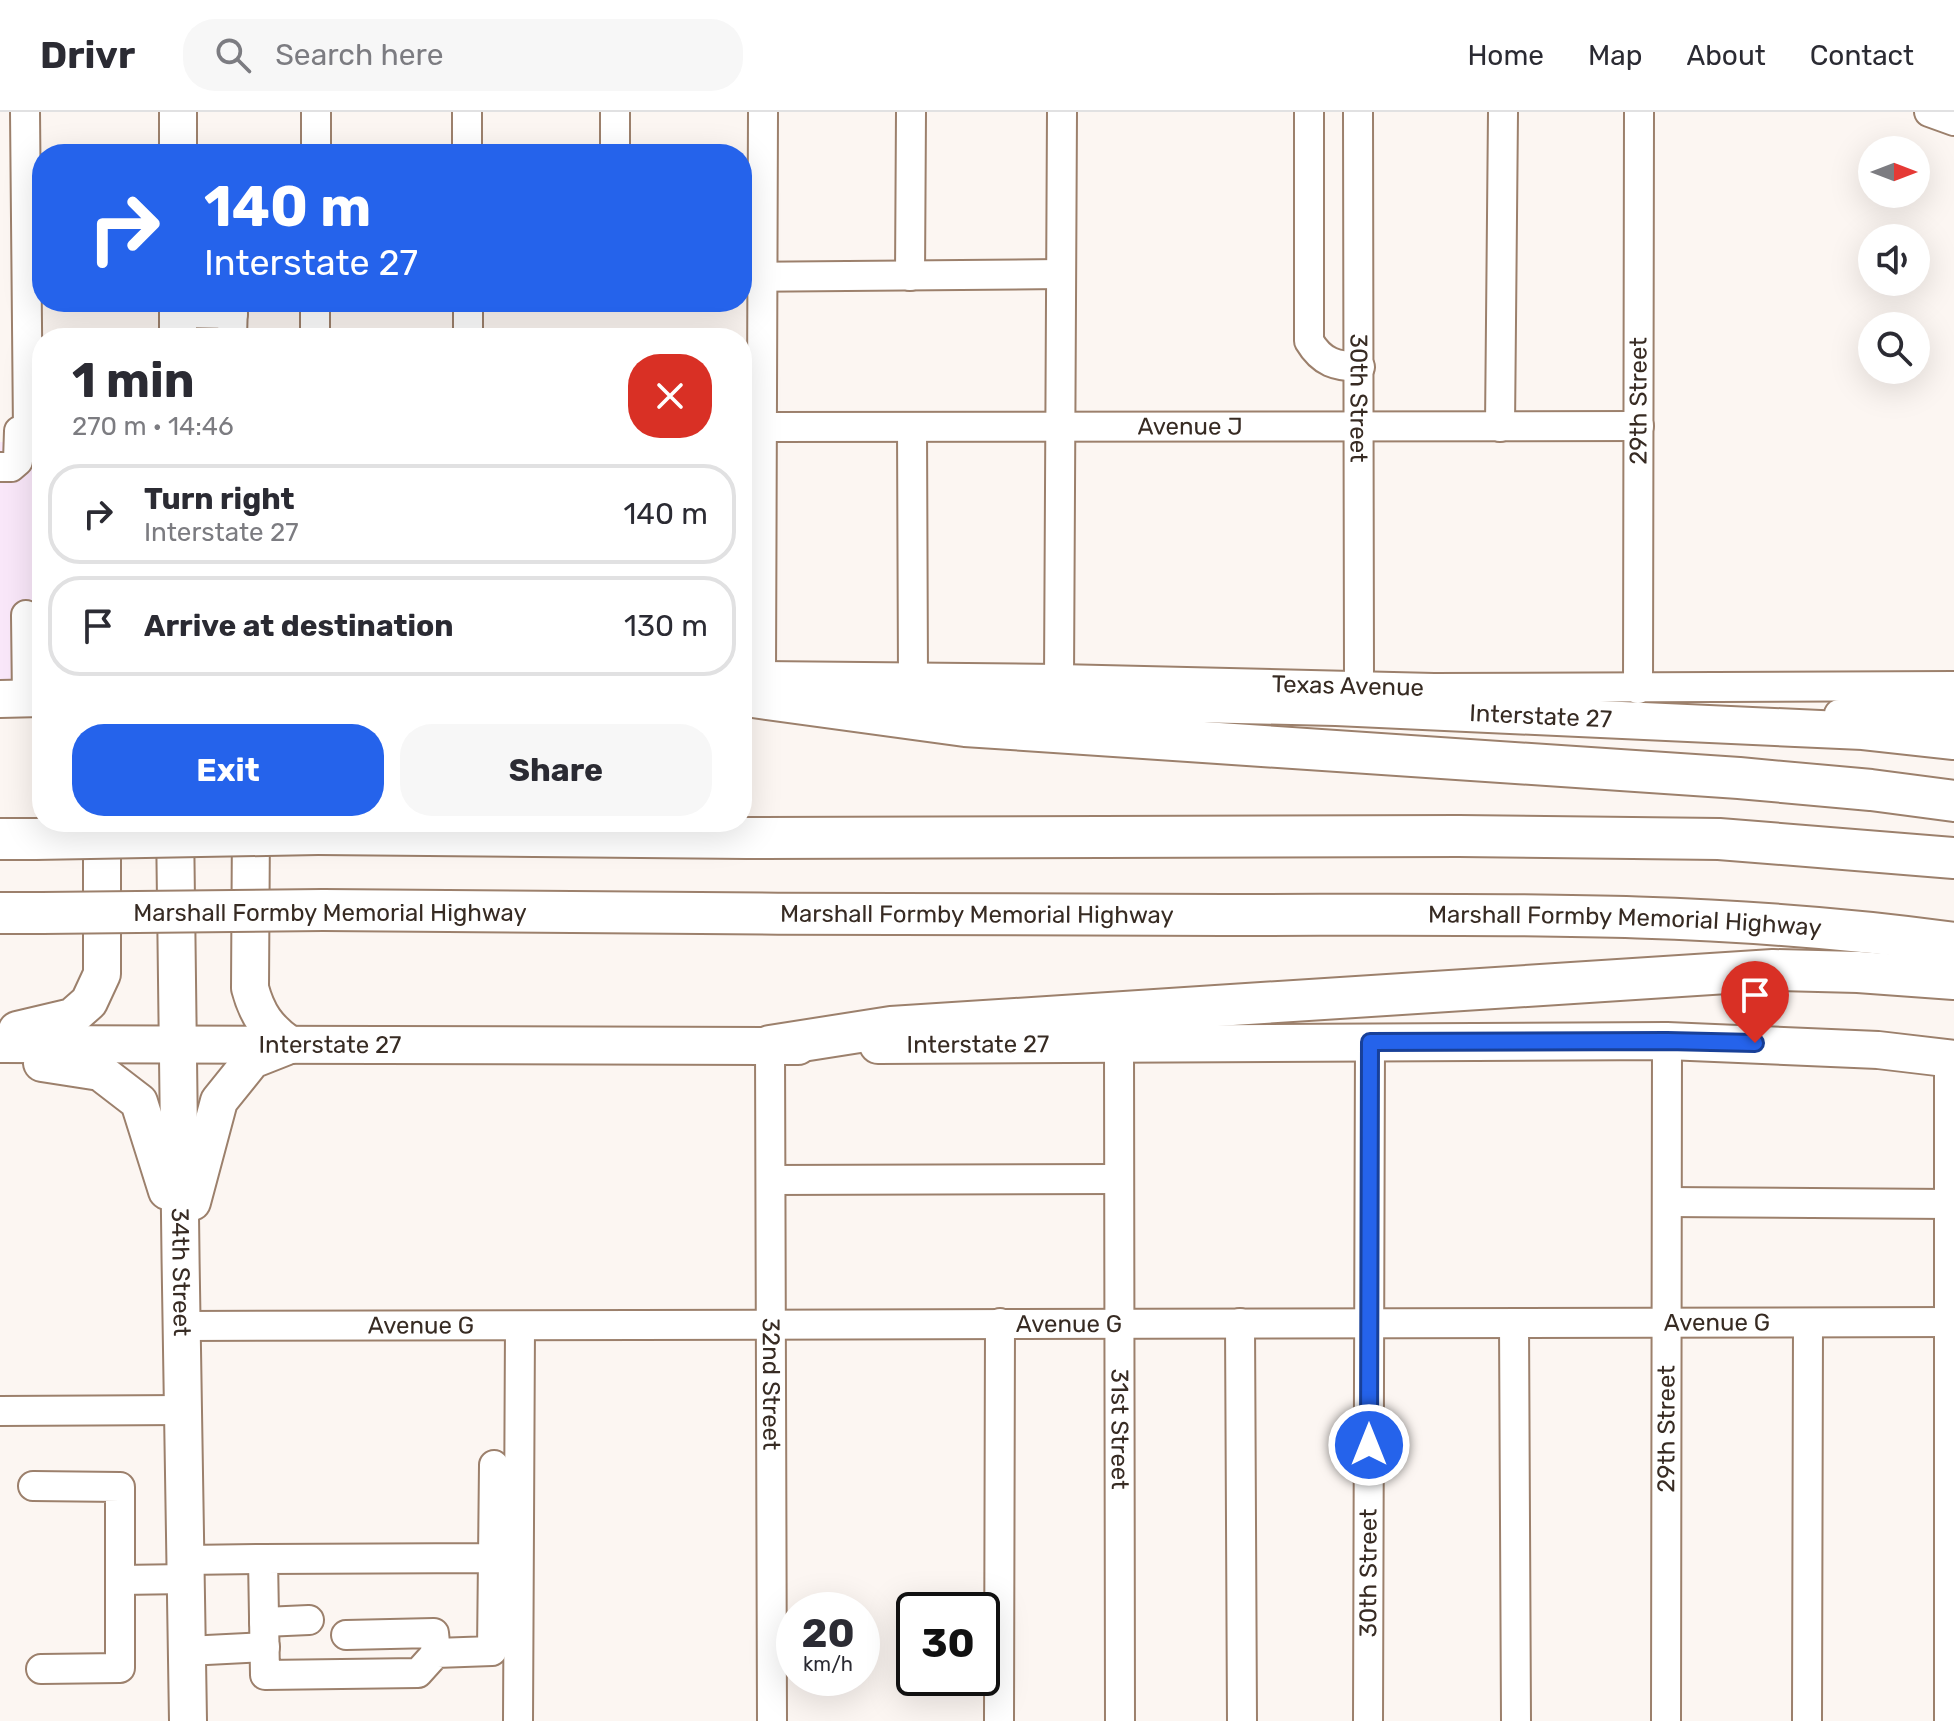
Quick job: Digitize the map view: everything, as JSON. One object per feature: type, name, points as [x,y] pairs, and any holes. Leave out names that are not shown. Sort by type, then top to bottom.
[{"type":"highway","points":[[752,687],[965,726],[1739,778],[1954,801]]},
{"type":"highway","points":[[17,839],[318,834],[731,838],[1459,836],[1719,839],[1954,858]]},
{"type":"highway","name":"Marshall Formby Memorial Highway","points":[[0,913],[323,910],[1487,915],[1713,920],[1891,934],[1954,943]]},
{"type":"highway","points":[[770,1046],[891,1027],[1639,977],[1773,970],[1954,979]]},
{"type":"main road","points":[[178,112],[178,144]]},
{"type":"main road","name":"Interstate 27","points":[[752,686],[1353,697],[1863,731],[1954,741]]},
{"type":"main road","points":[[0,1034],[72,1017],[89,1002],[102,974],[102,832]]},
{"type":"main road","name":"34th Street","points":[[175,832],[188,1721]]},
{"type":"main road","points":[[251,832],[250,988],[257,1012],[272,1032],[290,1045]]},
{"type":"main road","name":"Interstate 27","points":[[0,1044],[770,1046],[1667,1041],[1878,1050],[1952,1058]]},
{"type":"main road","points":[[181,1242],[219,1101],[252,1060],[290,1045]]},
{"type":"main road","points":[[0,1054],[25,1061],[100,1072],[139,1102],[181,1242]]},
{"type":"street","points":[[0,467],[11,467],[18,461],[22,431],[25,112]]},
{"type":"street","points":[[316,112],[316,144]]},
{"type":"street","points":[[467,112],[467,144]]},
{"type":"street","points":[[615,112],[615,144]]},
{"type":"street","points":[[752,427],[752,278],[763,112]]},
{"type":"street","points":[[910,276],[911,112]]},
{"type":"street","points":[[1059,679],[1062,112]]},
{"type":"street","points":[[1309,112],[1309,341],[1328,363],[1360,367]]},
{"type":"street","name":"30th Street","points":[[1353,697],[1360,427],[1358,112]]},
{"type":"street","points":[[1500,427],[1503,112]]},
{"type":"street","name":"29th Street","points":[[1638,689],[1639,112]]},
{"type":"street","points":[[1929,112],[1954,121]]},
{"type":"street","points":[[752,278],[1061,274]]},
{"type":"street","points":[[178,318],[233,318]]},
{"type":"street","name":"Avenue J","points":[[752,427],[1639,426]]},
{"type":"street","points":[[912,427],[913,677]]},
{"type":"street","points":[[23,615],[14,651],[32,699]]},
{"type":"street","name":"Texas Avenue","points":[[752,686],[913,677],[1059,679],[1353,697],[1638,689],[1954,686]]},
{"type":"street","points":[[1353,697],[1623,716],[1954,714]]},
{"type":"street","name":"29th Street","points":[[1666,1721],[1667,1041]]},
{"type":"street","name":"30th Street","points":[[1368,1721],[1370,1042]]},
{"type":"street","name":"31st Street","points":[[1119,1043],[1120,1721]]},
{"type":"street","name":"32nd Street","points":[[770,1046],[772,1721]]},
{"type":"street","points":[[1949,1721],[1952,1058]]},
{"type":"street","points":[[771,1180],[1119,1179]]},
{"type":"street","points":[[1667,1202],[1949,1204]]},
{"type":"street","name":"Avenue G","points":[[183,1326],[1952,1322]]},
{"type":"street","points":[[999,1721],[1000,1323]]},
{"type":"street","points":[[1240,1323],[1242,1721]]},
{"type":"street","points":[[1514,1323],[1516,1721]]},
{"type":"street","points":[[1807,1721],[1808,1323]]},
{"type":"street","points":[[518,1721],[520,1326]]},
{"type":"street","points":[[0,1411],[184,1410]]},
{"type":"street","points":[[263,1559],[265,1675],[418,1673],[436,1653],[492,1651],[494,1465]]},
{"type":"street","points":[[33,1486],[120,1487],[120,1668],[41,1669]]},
{"type":"street","points":[[120,1580],[263,1559],[494,1558]]},
{"type":"street","points":[[187,1651],[264,1634],[309,1620]]},
{"type":"street","points":[[346,1635],[434,1633],[436,1653]]},
{"type":"shaded area","points":[[0,442],[32,442],[32,679],[0,679]]},
{"type":"route","points":[[1369,1445],[1370,1042],[1755,1043]]}]
